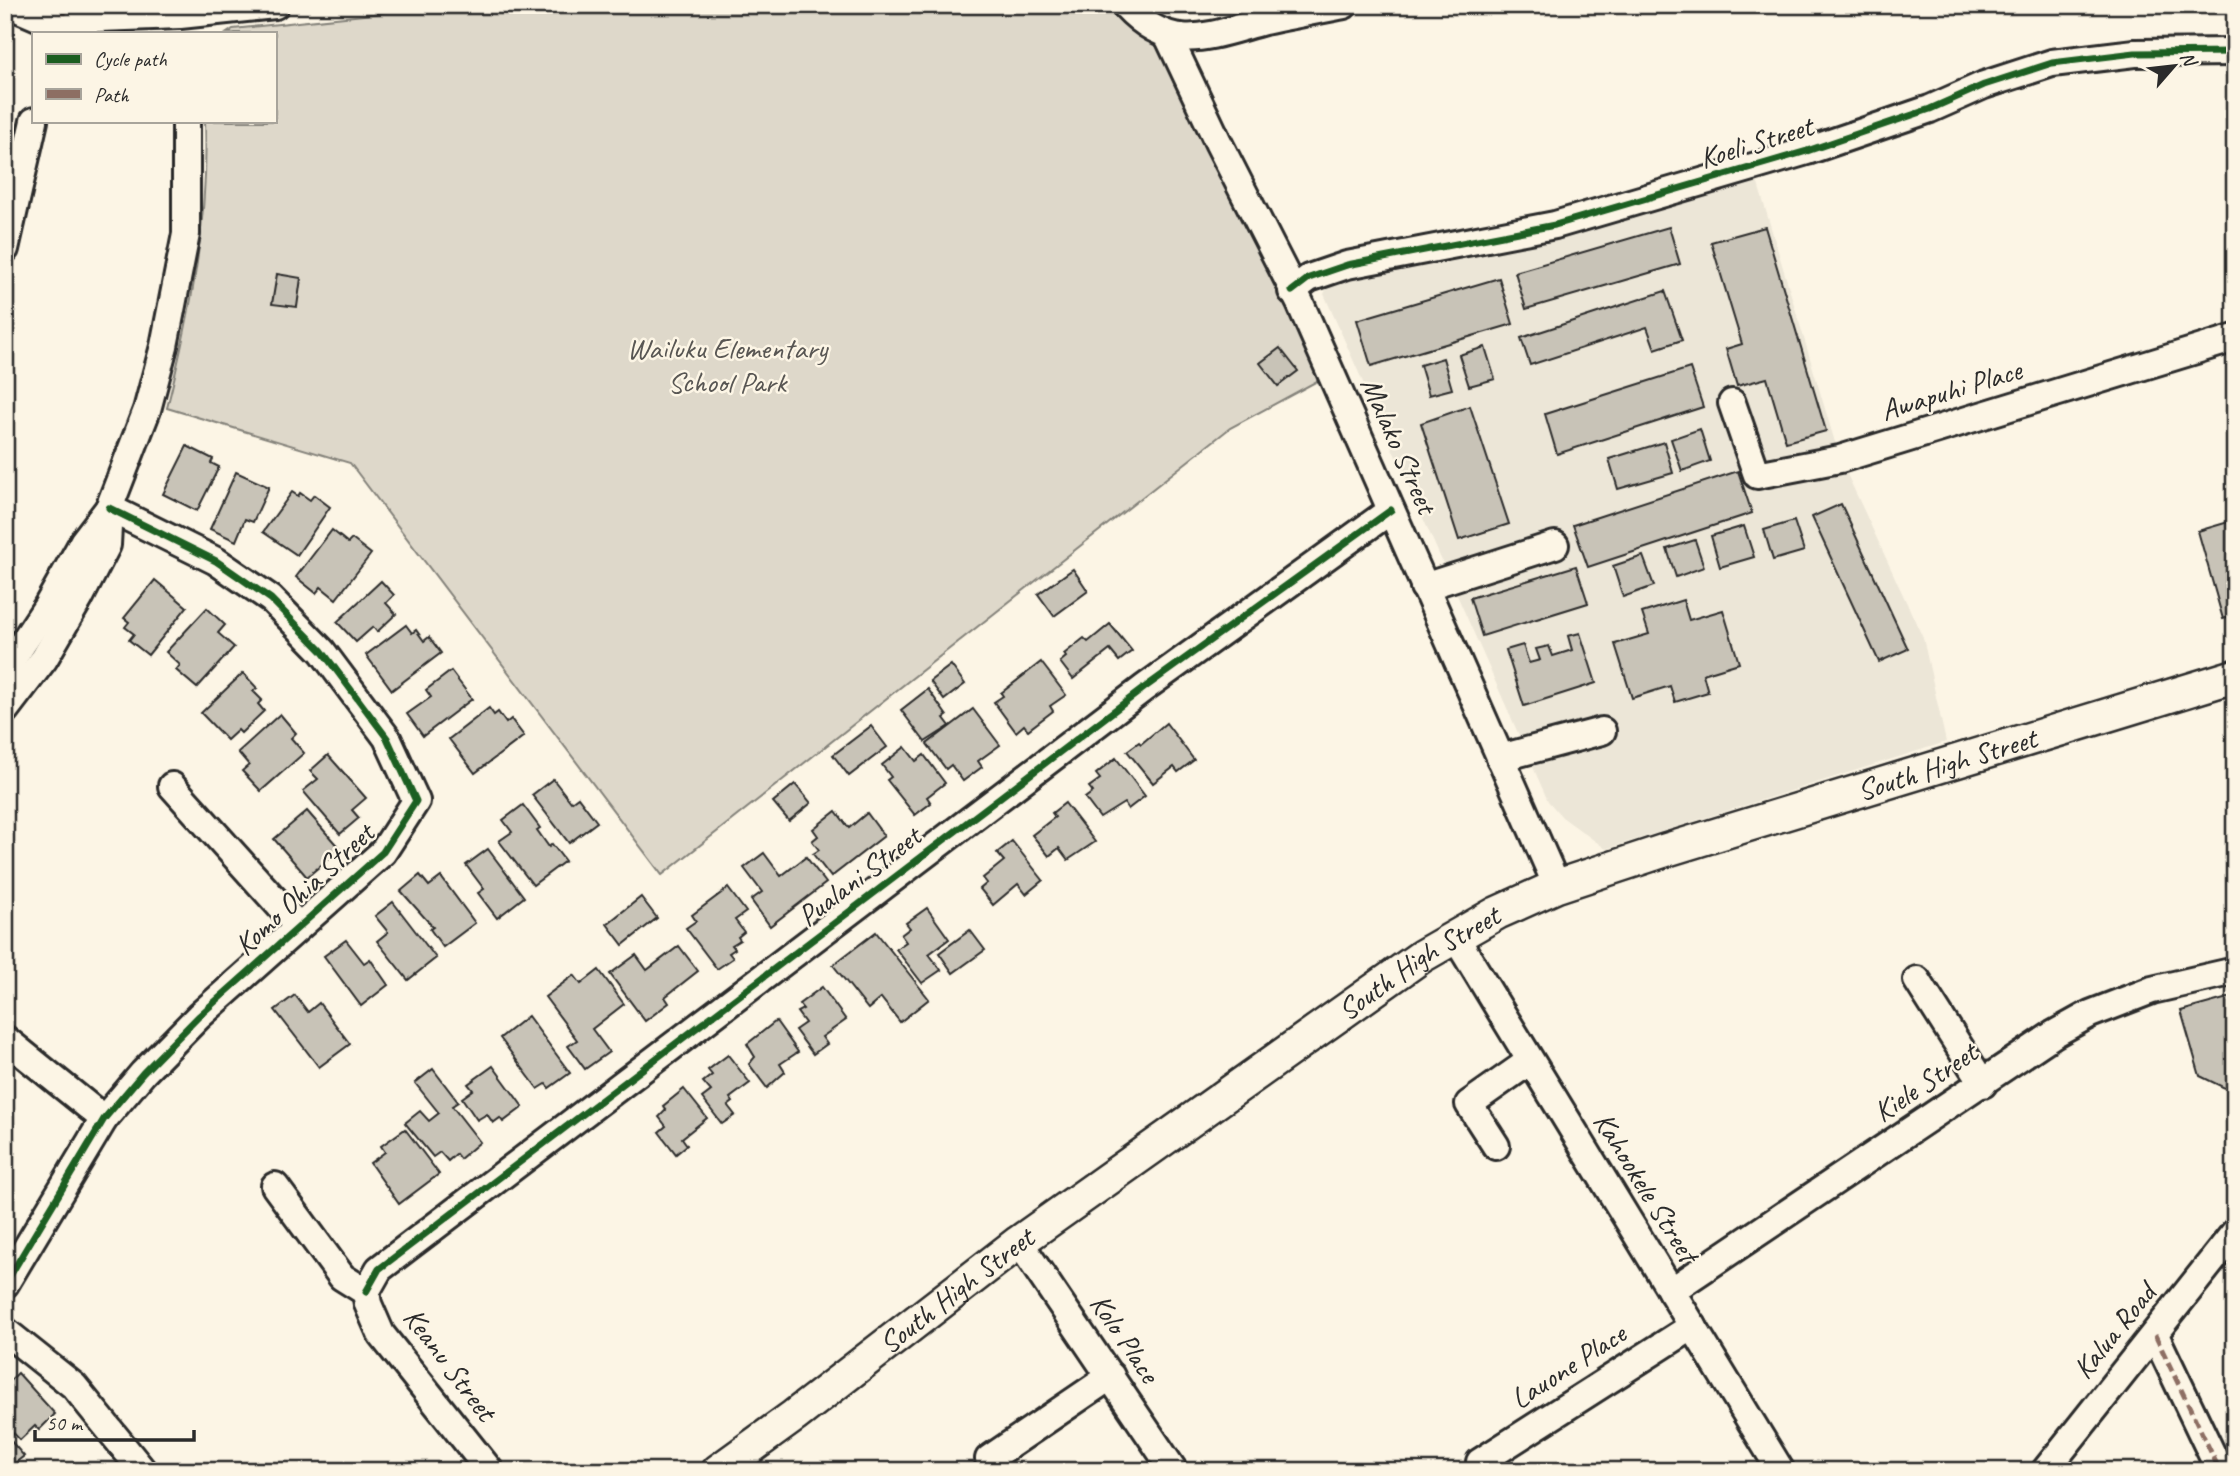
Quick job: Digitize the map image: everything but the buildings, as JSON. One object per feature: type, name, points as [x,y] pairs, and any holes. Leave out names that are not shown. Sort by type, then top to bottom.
[{"type":"main road","name":"South High Street","points":[[718,1471],[1020,1242],[1422,956],[1497,913],[1557,886],[1663,851],[2235,676]]},
{"type":"street","points":[[10,5],[45,26],[275,5]]},
{"type":"street","points":[[1125,5],[1140,20],[1168,36],[1190,39],[1344,5]]},
{"type":"street","name":"Malako Street","points":[[1168,36],[1218,142],[1300,303],[1557,886]]},
{"type":"street","name":"Koeli Street","points":[[1292,291],[1310,278],[1347,265],[1555,225],[1807,151],[1930,109],[1984,85],[2052,63],[2135,53],[2235,52]]},
{"type":"street","points":[[5,249],[34,122]]},
{"type":"street","points":[[5,670],[46,608],[83,542],[109,508],[146,410],[164,346],[186,234],[186,122]]},
{"type":"street","name":"Awapuhi Place","points":[[1732,403],[1757,475],[1840,459],[2235,338]]},
{"type":"street","points":[[5,710],[44,659],[107,545],[109,508]]},
{"type":"street","name":"Komo Ohia Street","points":[[5,1284],[104,1119],[143,1073],[199,1016],[383,852],[416,801],[387,738],[322,651],[271,599],[216,561],[109,508]]},
{"type":"street","name":"Pualani Street","points":[[366,1292],[379,1269],[625,1081],[1144,688],[1391,510]]},
{"type":"street","points":[[1424,587],[1555,545]]},
{"type":"street","points":[[1500,758],[1602,731]]},
{"type":"street","points":[[172,786],[298,926]]},
{"type":"street","name":"Kahookele Street","points":[[1455,938],[1781,1471]]},
{"type":"street","name":"Kiele Street","points":[[1671,1291],[2054,1034],[2090,1014],[2152,990],[2235,971]]},
{"type":"street","points":[[1917,980],[1983,1084]]},
{"type":"street","points":[[5,1039],[104,1119]]},
{"type":"street","points":[[1496,1146],[1469,1104],[1530,1061]]},
{"type":"street","points":[[275,1186],[342,1277],[366,1292]]},
{"type":"street","name":"Kalua Road","points":[[2045,1471],[2235,1232]]},
{"type":"street","name":"Kolo Place","points":[[1020,1242],[1174,1471]]},
{"type":"street","name":"Keanu Street","points":[[366,1292],[368,1304],[381,1334],[490,1471]]},
{"type":"street","name":"Lauone Place","points":[[1480,1462],[1693,1326]]},
{"type":"street","points":[[5,1331],[74,1386],[142,1471]]},
{"type":"street","points":[[2155,1335],[2220,1471]]},
{"type":"street","points":[[989,1459],[1111,1376]]},
{"type":"shaded area","points":[[1755,174],[1840,459],[1923,638],[1946,742],[1606,849],[1562,817],[1548,801],[1324,294],[1332,278]]},
{"type":"green space","name":"Wailuku Elementary School Park","points":[[428,5],[1117,5],[1171,46],[1321,379],[1230,428],[662,875],[350,463],[167,408],[191,301],[201,230],[206,158],[205,122],[276,122],[276,32],[228,32],[233,29],[373,14]]},
{"type":"marked path","points":[[64,5],[64,19]]},
{"type":"marked path","points":[[2155,1335],[2220,1471]]},
{"type":"cycle path","points":[[1292,291],[1309,278],[1347,265],[1555,225],[1807,151],[1930,109],[1984,85],[2052,63],[2135,53],[2235,52]]},
{"type":"cycle path","points":[[5,1284],[104,1119],[143,1073],[199,1016],[383,852],[416,801],[387,738],[322,651],[271,599],[216,561],[109,508]]},
{"type":"cycle path","points":[[366,1292],[379,1269],[1144,688],[1391,510]]}]
